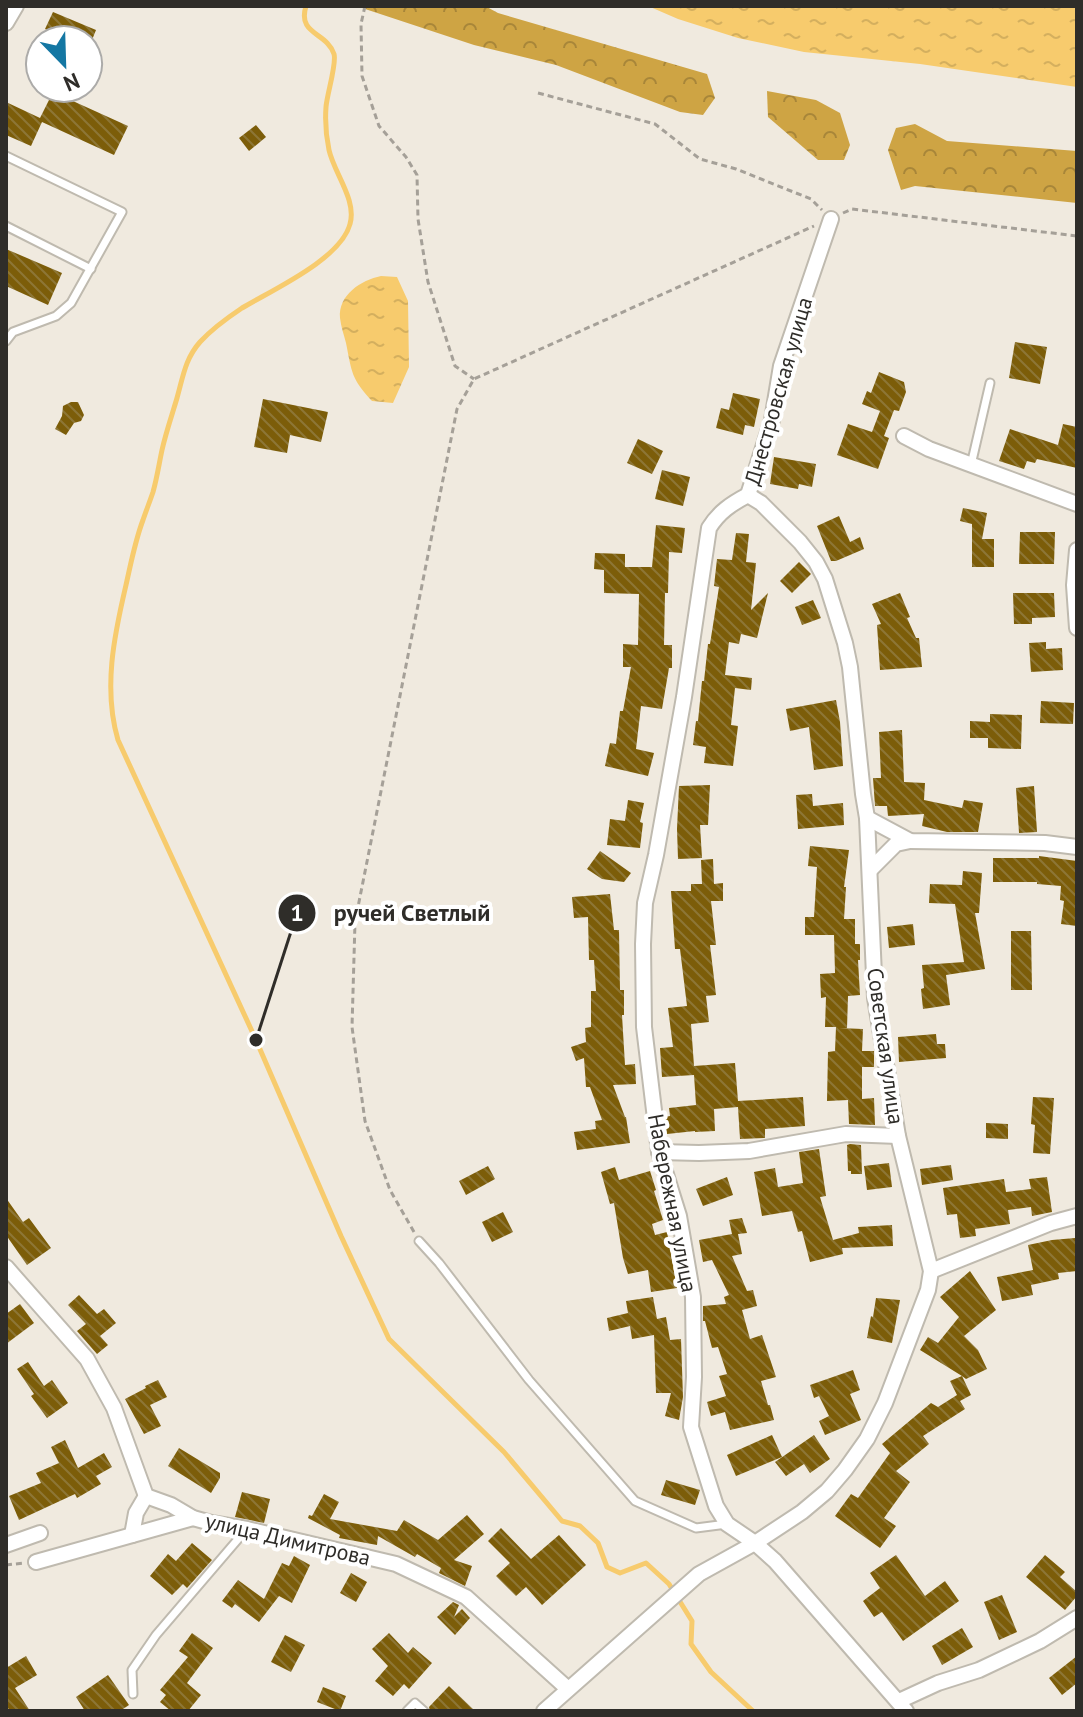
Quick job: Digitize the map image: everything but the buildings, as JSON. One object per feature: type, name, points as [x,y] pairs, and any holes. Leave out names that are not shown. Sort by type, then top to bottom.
[{"type":"street","points":[[6,23],[16,6]]},
{"type":"street","name":"Днестровская улица","points":[[831,219],[781,366],[772,420],[748,495],[761,503],[800,542],[825,579],[850,667],[867,818]]},
{"type":"street","points":[[904,436],[929,449],[1077,504]]},
{"type":"street","name":"Набережная улица","points":[[727,1524],[716,1506],[691,1427],[693,1297],[679,1216],[659,1152],[644,1027],[643,944],[645,903],[684,697],[709,528],[728,506],[748,495]]},
{"type":"street","points":[[1077,550],[1074,585],[1077,628]]},
{"type":"street","points":[[867,818],[910,841]]},
{"type":"street","name":"Советская улица","points":[[755,1543],[827,1491],[867,1439],[909,1341],[928,1290],[931,1271],[898,1136],[875,998],[867,818]]},
{"type":"street","points":[[870,870],[896,844],[910,841],[1045,843],[1077,847]]},
{"type":"street","points":[[659,1152],[749,1151],[846,1134],[898,1136]]},
{"type":"street","points":[[931,1271],[1051,1223],[1077,1216]]},
{"type":"street","points":[[6,1267],[87,1359],[114,1408],[146,1496],[136,1513],[132,1535]]},
{"type":"street","name":"улица Димитрова","points":[[146,1496],[211,1523],[396,1564],[466,1597],[568,1689]]},
{"type":"street","points":[[36,1562],[193,1518]]},
{"type":"street","points":[[727,1524],[775,1561],[902,1706],[938,1683],[979,1670],[1040,1641],[1077,1618]]},
{"type":"street","points":[[6,1545],[40,1533]]},
{"type":"street","points":[[544,1711],[699,1574],[755,1543]]},
{"type":"lane","points":[[6,156],[122,212],[71,303],[56,316],[10,332],[6,341]]},
{"type":"lane","points":[[6,226],[91,269]]},
{"type":"lane","points":[[971,465],[990,383]]},
{"type":"lane","points":[[419,1241],[529,1380],[635,1501],[696,1528],[727,1524]]},
{"type":"lane","points":[[133,1694],[132,1670],[156,1635],[247,1529]]},
{"type":"lane","points":[[407,1711],[415,1703],[424,1711]]},
{"type":"path","points":[[365,6],[361,24],[362,76],[379,126],[417,175],[418,219],[428,282],[455,366],[474,379]]},
{"type":"path","points":[[538,93],[655,124],[700,159],[736,169],[811,199],[831,219]]},
{"type":"path","points":[[419,1241],[390,1190],[365,1121],[352,1027],[355,922],[457,409],[474,379],[852,209],[1077,236]]},
{"type":"green space","points":[[356,6],[485,6],[498,13],[707,74],[715,98],[703,115],[680,112],[556,65],[474,45]]},
{"type":"green space","points":[[767,91],[816,100],[840,113],[850,145],[844,160],[818,160],[768,117]]},
{"type":"green space","points":[[915,124],[947,141],[1077,151],[1077,203],[915,186],[901,190],[888,150],[896,128]]},
{"type":"water","points":[[648,6],[1077,6],[1077,87],[920,64],[804,52],[738,38]]},
{"type":"water","points":[[381,276],[397,277],[408,301],[409,367],[393,403],[372,401],[356,380],[340,318],[343,302],[352,290]]},
{"type":"waterway","points":[[306,6],[306,23],[334,54],[326,107],[326,134],[350,206],[350,224],[344,237],[320,261],[225,320],[200,342],[188,362],[165,437],[153,492],[135,544],[118,624],[111,682],[118,740],[389,1339],[504,1452],[562,1521],[580,1526],[598,1543],[607,1567],[620,1573],[646,1563],[669,1584],[692,1621],[691,1644],[711,1672],[753,1711]]},
{"type":"place","name":"ручей Светлый","points":[[256,1040]]}]
